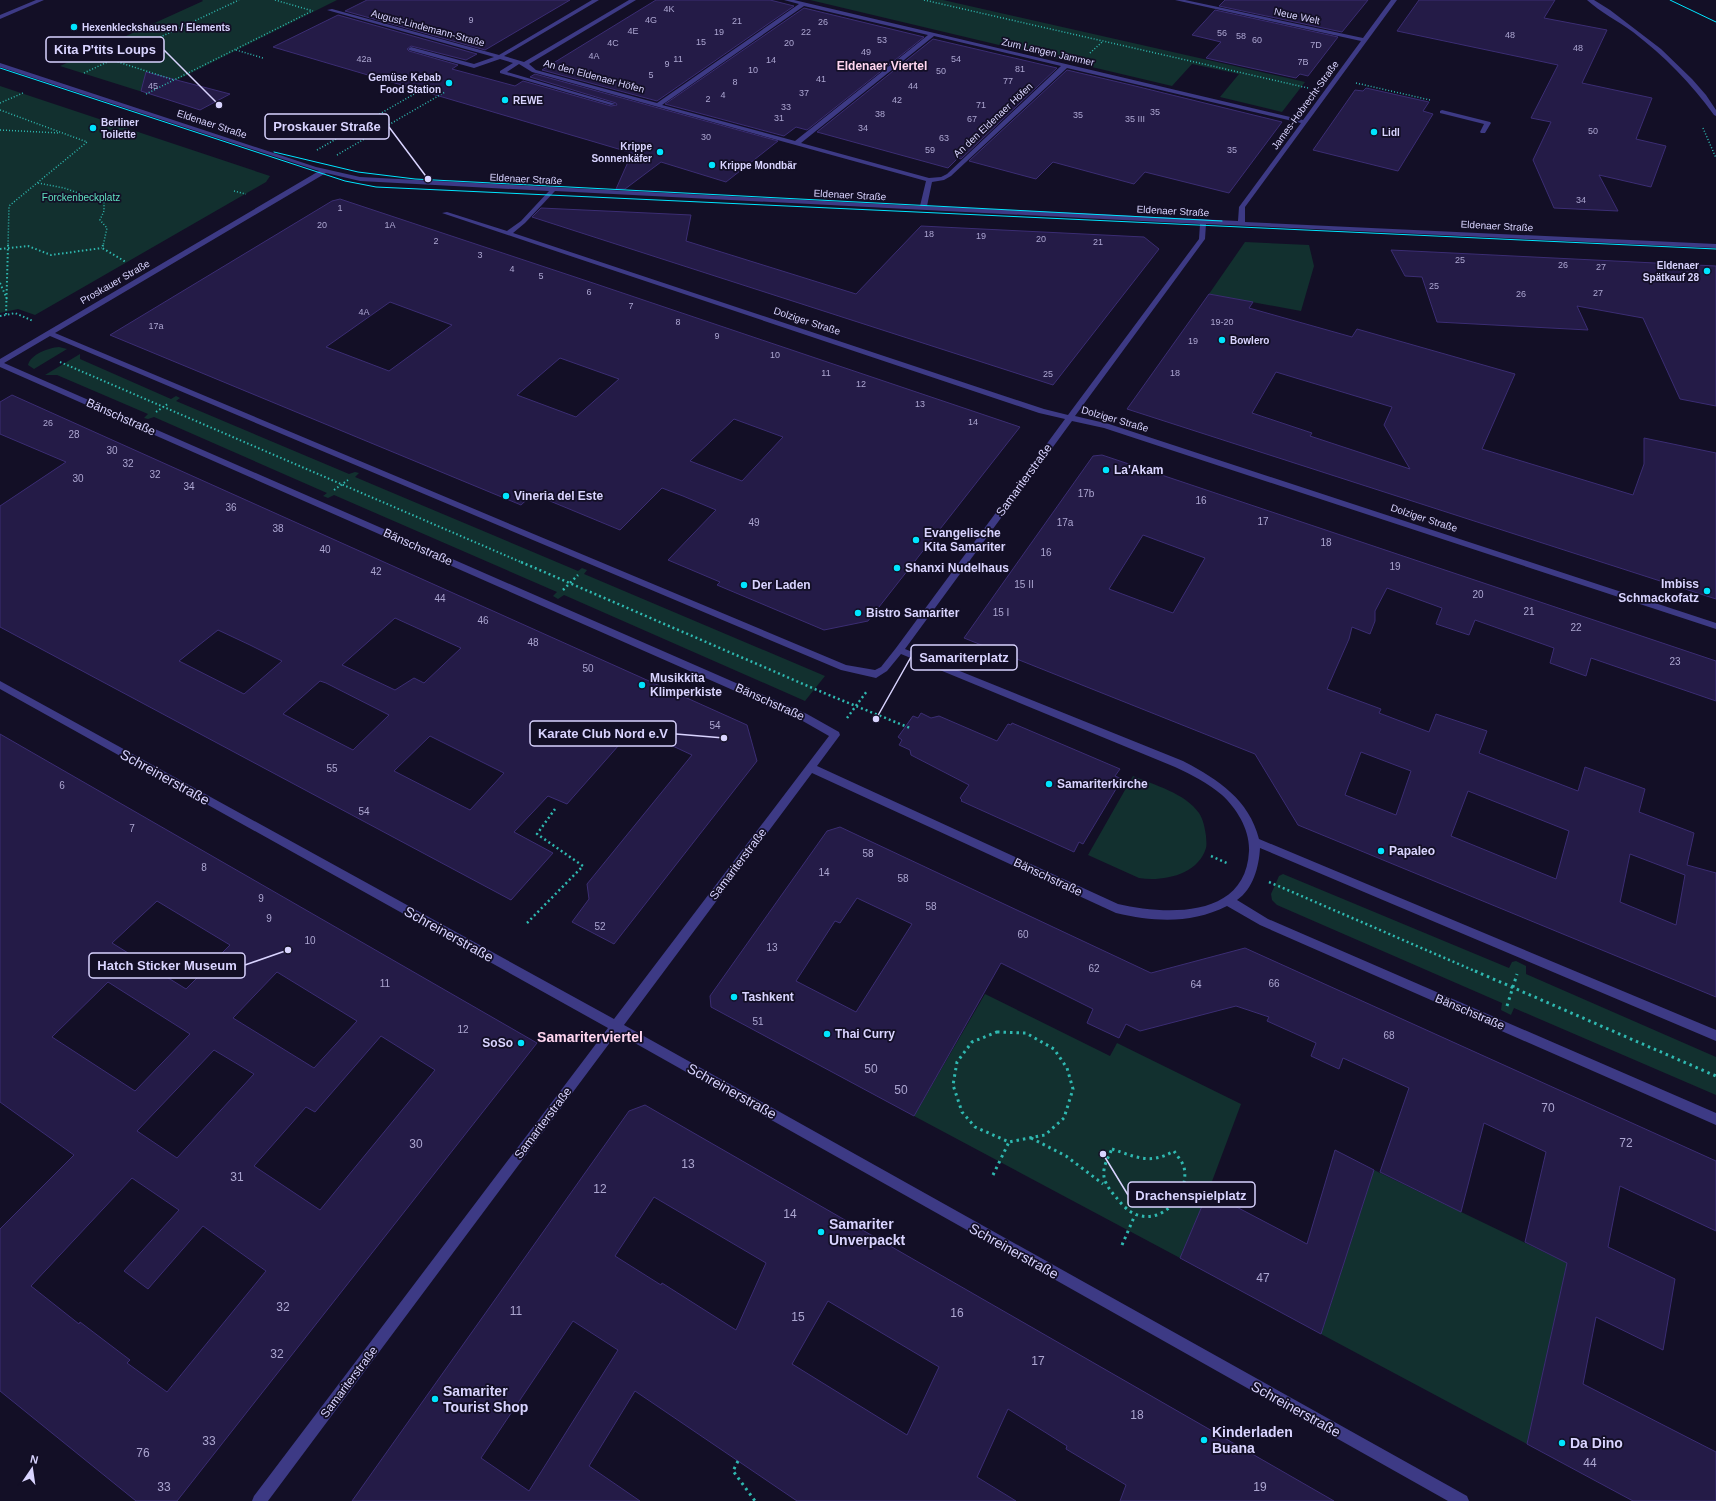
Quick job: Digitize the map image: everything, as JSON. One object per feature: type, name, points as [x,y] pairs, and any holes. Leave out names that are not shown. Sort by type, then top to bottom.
[{"type":"street","points":[[0,17],[41,0]]},
{"type":"street","name":"August-Lindemann-Straße","points":[[499,57],[596,0]]},
{"type":"street","points":[[525,64],[633,0]]},
{"type":"street","name":"Zum Langen Jammer","points":[[787,0],[1305,122]]},
{"type":"street","name":"Neue Welt","points":[[1178,0],[1365,40]]},
{"type":"street","name":"James-Hobrecht-Straße","points":[[1242,224],[1240,210],[1242,207],[1394,0]]},
{"type":"street","points":[[1590,0],[1615,16],[1655,47],[1685,75],[1716,114]]},
{"type":"street","points":[[659,104],[803,4]]},
{"type":"street","name":"August-Lindemann-Straße","points":[[330,10],[525,64]]},
{"type":"street","points":[[797,144],[933,34]]},
{"type":"street","points":[[411,48],[474,66],[499,57]]},
{"type":"street","points":[[518,62],[502,72],[613,104]]},
{"type":"street","name":"An den Eldenaer Höfen","points":[[525,64],[534,70],[929,180],[942,179],[949,175],[1066,65]]},
{"type":"street","name":"Eldenaer Straße","points":[[0,65],[324,171],[360,179],[553,190],[1716,246]]},
{"type":"street","points":[[1442,112],[1488,123],[1483,132]]},
{"type":"street","name":"Proskauer Straße","points":[[0,363],[324,171]]},
{"type":"street","points":[[923,208],[929,180]]},
{"type":"street","points":[[508,234],[523,222],[553,190]]},
{"type":"street","name":"Dolziger Straße","points":[[445,213],[1042,411],[1106,426],[1716,626]]},
{"type":"street","name":"Samariterstraße","points":[[876,674],[884,669],[1202,239],[1203,222]]},
{"type":"street","points":[[49,333],[844,668],[876,674]]},
{"type":"street","points":[[0,352],[10,356]]},
{"type":"street","name":"Bänschstraße","points":[[0,363],[804,717],[835,735]]},
{"type":"street","name":"Bänschstraße","points":[[810,767],[1116,908],[1142,914],[1169,916],[1192,914],[1214,908],[1241,890],[1250,874],[1255,858],[1256,842],[1250,824],[1232,799],[1210,780],[1179,764],[898,650]]},
{"type":"street","name":"Schreinerstraße","points":[[0,685],[615,1026],[1462,1501]]},
{"type":"street","name":"Samariterstraße","points":[[259,1501],[835,735]]},
{"type":"street","points":[[1256,842],[1716,1036]]},
{"type":"street","name":"Bänschstraße","points":[[1227,900],[1264,922],[1716,1119]]},
{"type":"path","points":[[80,75],[239,0]]},
{"type":"path","points":[[143,95],[312,11],[275,0]]},
{"type":"path","points":[[924,0],[1301,86]]},
{"type":"path","points":[[236,50],[263,58]]},
{"type":"path","points":[[111,60],[174,80]]},
{"type":"path","points":[[1356,83],[1431,100]]},
{"type":"path","points":[[317,151],[428,86]]},
{"type":"path","points":[[0,103],[26,91]]},
{"type":"path","points":[[334,157],[445,92]]},
{"type":"path","points":[[0,110],[87,142],[9,206],[6,314]]},
{"type":"path","points":[[0,130],[36,134],[63,133]]},
{"type":"path","points":[[38,183],[64,188],[104,202],[104,211],[100,220],[107,228],[102,248]]},
{"type":"path","points":[[234,191],[250,196]]},
{"type":"path","points":[[0,249],[28,246],[51,255],[102,248],[126,262]]},
{"type":"path","points":[[0,283],[7,299]]},
{"type":"path","points":[[0,316],[15,313],[33,321]]},
{"type":"path","points":[[60,362],[162,408],[910,728]]},
{"type":"path","points":[[138,424],[186,391]]},
{"type":"path","points":[[317,503],[365,466]]},
{"type":"path","points":[[548,604],[591,562]]},
{"type":"path","points":[[835,735],[874,680],[876,674]]},
{"type":"path","points":[[527,924],[584,866],[537,834],[555,809]]},
{"type":"path","points":[[1250,874],[1716,1076]]},
{"type":"path","points":[[1501,1025],[1522,955]]},
{"type":"path","points":[[997,1032],[1026,1033],[1054,1049],[1067,1068],[1072,1089],[1064,1118],[1045,1136],[1009,1142],[975,1127],[962,1112],[953,1085],[957,1062],[972,1042],[997,1032]]},
{"type":"path","points":[[1031,1138],[1066,1156],[1104,1185],[1135,1215],[1159,1216],[1174,1205],[1184,1187],[1184,1168],[1174,1150],[1165,1157],[1152,1161],[1112,1149],[1103,1166],[1104,1185]]},
{"type":"path","points":[[993,1175],[1009,1142]]},
{"type":"path","points":[[1122,1245],[1135,1215]]},
{"type":"path","points":[[738,1461],[733,1471],[755,1501]]},
{"type":"green space","points":[[202,0],[337,0],[149,94],[60,66],[203,1]]},
{"type":"green space","points":[[810,0],[943,0],[1305,82],[1282,112],[1220,97],[1239,74],[1192,64],[1172,86]]},
{"type":"green space","name":"Forckenbeckplatz","points":[[0,86],[270,176],[266,182],[35,315],[18,309],[0,313]]},
{"type":"green space","points":[[1245,242],[1309,245],[1314,266],[1301,311],[1209,294]]},
{"type":"green space","points":[[59,347],[67,349],[34,369],[28,365],[30,361],[40,352]]},
{"type":"green space","points":[[80,354],[80,359],[171,399],[176,396],[180,398],[176,401],[349,474],[355,472],[359,473],[355,477],[578,571],[582,568],[587,570],[584,574],[825,676],[805,701],[564,595],[558,599],[553,596],[557,592],[334,495],[328,498],[323,496],[327,493],[154,417],[148,419],[144,418],[148,414],[57,375],[45,375]]},
{"type":"green space","points":[[1133,776],[1178,795],[1193,806],[1200,815],[1206,833],[1206,848],[1202,857],[1195,865],[1178,875],[1158,879],[1139,878],[1088,855]]},
{"type":"green space","points":[[1283,874],[1509,968],[1512,962],[1516,961],[1526,966],[1526,974],[1716,1057],[1716,1095],[1514,1008],[1511,1015],[1501,1010],[1502,1003],[1277,905],[1272,900],[1271,894],[1279,876]]},
{"type":"green space","points":[[985,994],[1110,1056],[1117,1043],[1241,1104],[1208,1192],[1180,1258],[914,1116]]},
{"type":"green space","points":[[1374,1170],[1567,1263],[1527,1444],[1321,1334]]},
{"type":"building","points":[[367,0],[570,0],[485,50],[345,11]]},
{"type":"building","points":[[656,0],[770,0],[794,6],[657,101],[542,70]]},
{"type":"building","points":[[1225,0],[1368,0],[1342,32],[1219,6]]},
{"type":"building","points":[[1419,0],[1555,0],[1544,18],[1607,30],[1582,83],[1652,98],[1636,139],[1666,146],[1651,187],[1599,175],[1618,211],[1554,208],[1533,160],[1551,122],[1531,118],[1558,65],[1397,31]]},
{"type":"building","points":[[804,8],[924,37],[807,130],[796,127],[784,136],[665,104]]},
{"type":"building","points":[[1215,10],[1338,37],[1308,76],[1300,74],[1296,78],[1206,58],[1221,42],[1192,35]]},
{"type":"building","points":[[338,15],[477,54],[466,60],[411,46],[407,49],[409,51],[458,65],[452,69],[515,86],[523,81],[611,106],[617,105],[616,103],[530,77],[535,74],[778,141],[726,182],[661,162],[625,189],[616,189],[632,153],[273,47]]},
{"type":"building","points":[[933,39],[1057,68],[961,159],[958,158],[948,168],[817,132]]},
{"type":"building","points":[[1067,70],[1282,122],[1229,193],[1145,172],[1134,184],[1053,162],[1036,179],[969,161]]},
{"type":"building","points":[[146,72],[230,94],[200,110],[141,91]]},
{"type":"building","name":"Lidl","points":[[1366,88],[1429,102],[1423,111],[1433,114],[1398,171],[1313,150],[1355,90],[1363,91]]},
{"type":"building","points":[[340,199],[1020,427],[868,621],[824,630],[717,585],[720,582],[668,560],[716,510],[683,496],[662,488],[620,530],[533,494],[521,505],[110,335],[332,201]],"holes":[[[390,302],[452,325],[389,371],[326,347]],[[560,358],[619,379],[576,417],[517,395]],[[734,419],[783,437],[742,481],[690,461]]]},
{"type":"building","points":[[541,208],[691,215],[686,241],[856,294],[921,226],[1144,237],[1159,249],[1053,385],[532,217]]},
{"type":"building","points":[[1391,250],[1716,266],[1716,406],[1680,399],[1643,318],[1577,306],[1588,330],[1437,322],[1422,277],[1405,276]]},
{"type":"building","points":[[1209,294],[1253,302],[1249,308],[1352,337],[1357,329],[1515,374],[1482,449],[1633,495],[1644,464],[1644,438],[1716,453],[1716,599],[1127,409]],"holes":[[[1276,372],[1392,407],[1384,425],[1410,469],[1310,436],[1312,433],[1252,413]]]},
{"type":"building","points":[[12,395],[747,725],[757,761],[614,944],[572,922],[589,899],[587,884],[692,755],[634,728],[567,804],[548,796],[514,832],[553,853],[511,900],[0,627],[0,506],[66,462],[0,434],[0,402]],"holes":[[[395,618],[461,648],[424,683],[414,678],[395,690],[342,665]],[[218,630],[282,661],[244,694],[179,661]],[[320,681],[389,715],[353,750],[283,714]],[[430,736],[504,773],[470,810],[394,771]]]},
{"type":"building","points":[[1102,455],[1716,661],[1716,701],[1591,658],[1586,676],[1550,663],[1554,648],[1475,620],[1469,635],[1436,624],[1442,608],[1387,588],[1375,611],[1375,621],[1370,634],[1352,627],[1349,639],[1327,689],[1381,709],[1379,713],[1429,732],[1436,714],[1487,731],[1479,753],[1578,791],[1585,767],[1645,789],[1639,812],[1694,833],[1687,865],[1716,873],[1716,997],[1298,825],[1255,754],[964,638],[1093,456]],"holes":[[[1143,535],[1205,558],[1173,613],[1109,589]],[[1361,752],[1411,771],[1396,815],[1345,795]],[[1468,791],[1569,831],[1556,879],[1451,836]],[[1630,854],[1685,875],[1676,925],[1620,902]]]},
{"type":"building","name":"Samariterkirche","points":[[921,713],[931,718],[939,716],[997,741],[1008,724],[1011,725],[1012,723],[1120,769],[1115,776],[1122,779],[1083,844],[1079,842],[1074,852],[961,801],[962,800],[960,798],[969,785],[911,755],[910,750],[899,745],[902,740],[898,737],[913,716],[918,718]]},
{"type":"building","points":[[0,734],[537,1043],[177,1501],[136,1501],[0,1391],[0,1229],[74,1155],[0,1102]],"holes":[[[157,901],[230,945],[186,989],[112,943]],[[277,972],[357,1021],[314,1068],[233,1018]],[[108,982],[190,1034],[135,1091],[52,1037]],[[381,1036],[435,1070],[320,1210],[254,1166],[306,1107],[315,1112]],[[214,1050],[254,1074],[177,1158],[137,1131]],[[132,1178],[179,1210],[124,1271],[148,1289],[203,1226],[266,1271],[167,1392],[127,1363],[130,1360],[80,1322],[79,1324],[31,1286]]]},
{"type":"building","points":[[840,827],[1151,973],[1245,948],[1716,1161],[1716,1231],[1620,1186],[1608,1247],[1675,1279],[1663,1350],[1596,1317],[1583,1384],[1716,1452],[1716,1501],[1633,1501],[1527,1444],[1567,1263],[1525,1242],[1546,1152],[1484,1123],[1461,1212],[1380,1172],[1409,1088],[1343,1058],[1339,1069],[1311,1056],[1316,1043],[1267,1021],[1269,1017],[1236,1006],[1140,1031],[1126,1024],[1119,1038],[1087,1023],[1093,1009],[1001,963],[914,1116],[711,1007],[710,996],[827,831]],"holes":[[[857,898],[912,924],[856,1012],[796,981],[835,921],[840,923]]]},
{"type":"building","points":[[645,1105],[1334,1501],[1120,1501],[1126,1485],[1066,1449],[1067,1446],[1008,1409],[977,1477],[1016,1501],[797,1501],[635,1391],[589,1466],[640,1501],[352,1501],[629,1111]],"holes":[[[654,1197],[766,1263],[736,1330],[662,1283],[661,1285],[615,1256]],[[828,1301],[939,1367],[907,1435],[792,1364]],[[573,1321],[618,1350],[529,1491],[481,1458]]]},
{"type":"building","points":[[1335,1150],[1374,1170],[1321,1334],[1180,1258],[1208,1192],[1307,1244]]},
{"type":"tram line","points":[[1670,0],[1716,22]]},
{"type":"tram line","points":[[0,68],[345,181],[376,187],[1716,249]]},
{"type":"tram line","points":[[274,152],[358,172],[415,179],[1222,221]]},
{"type":"place","name":"Hexenkleckshausen / Elements","points":[[74,27]]},
{"type":"place","name":"Gemüse Kebab Food Station","points":[[449,83]]},
{"type":"place","name":"REWE","points":[[505,100]]},
{"type":"place","name":"Kita P'tits Loups","points":[[219,105]]},
{"type":"place","name":"Berliner Toilette","points":[[93,128]]},
{"type":"place","name":"Lidl","points":[[1374,132]]},
{"type":"place","name":"Krippe Sonnenkäfer","points":[[660,152]]},
{"type":"place","name":"Krippe Mondbär","points":[[712,165]]},
{"type":"place","name":"Proskauer Straße","points":[[428,179]]},
{"type":"place","name":"Eldenaer Spätkauf 28","points":[[1707,271]]},
{"type":"place","name":"Bowlero","points":[[1222,340]]},
{"type":"place","name":"La'Akam","points":[[1106,470]]},
{"type":"place","name":"Vineria del Este","points":[[506,496]]},
{"type":"place","name":"Evangelische Kita Samariter","points":[[916,540]]},
{"type":"place","name":"Shanxi Nudelhaus","points":[[897,568]]},
{"type":"place","name":"Der Laden","points":[[744,585]]},
{"type":"place","name":"Imbiss Schmackofatz","points":[[1707,591]]},
{"type":"place","name":"Bistro Samariter","points":[[858,613]]},
{"type":"place","name":"Musikkita Klimperkiste","points":[[642,685]]},
{"type":"place","name":"Samariterplatz","points":[[876,719]]},
{"type":"place","name":"Karate Club Nord e.V","points":[[724,738]]},
{"type":"place","name":"Samariterkirche","points":[[1049,784]]},
{"type":"place","name":"Papaleo","points":[[1381,851]]},
{"type":"place","name":"Hatch Sticker Museum","points":[[288,950]]},
{"type":"place","name":"Tashkent","points":[[734,997]]},
{"type":"place","name":"Thai Curry","points":[[827,1034]]},
{"type":"place","name":"SoSo","points":[[521,1043]]},
{"type":"place","name":"Drachenspielplatz","points":[[1103,1154]]},
{"type":"place","name":"Samariter Unverpackt","points":[[821,1232]]},
{"type":"place","name":"Samariter Tourist Shop","points":[[435,1399]]},
{"type":"place","name":"Kinderladen Buana","points":[[1204,1440]]},
{"type":"place","name":"Da Dino","points":[[1562,1443]]},
{"type":"district","name":"Eldenaer Viertel","points":[[882,66]]},
{"type":"district","name":"Samariterviertel","points":[[590,1037]]}]
